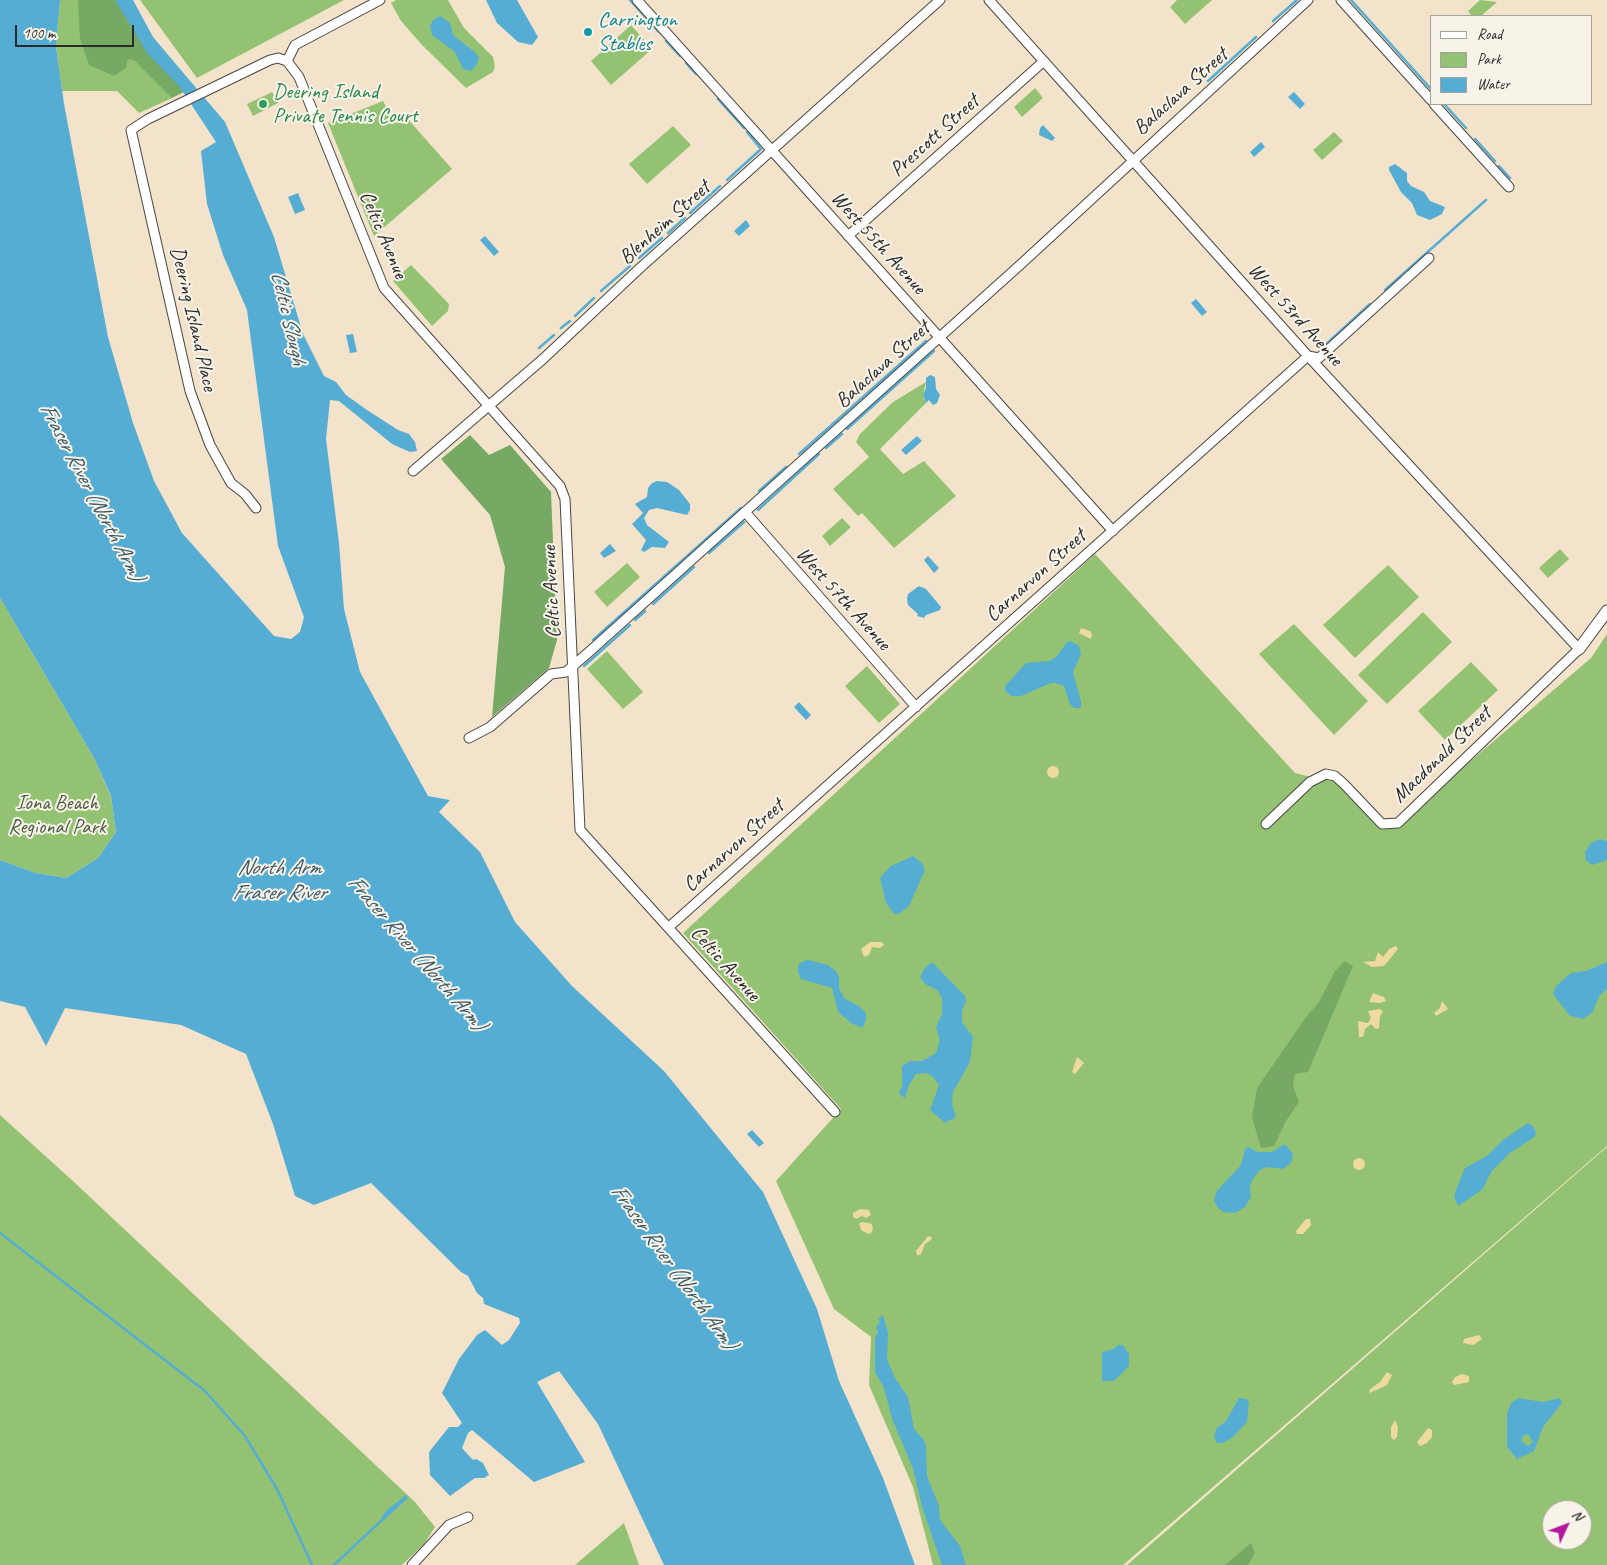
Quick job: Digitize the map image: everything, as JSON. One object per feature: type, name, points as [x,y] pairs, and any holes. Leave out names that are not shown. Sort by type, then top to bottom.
[{"type":"street","points":[[287,61],[295,45],[380,0]]},
{"type":"street","name":"West 55th Avenue","points":[[637,0],[1113,531]]},
{"type":"street","name":"Blenheim Street","points":[[413,471],[490,407],[640,268],[940,0]]},
{"type":"street","name":"West 53rd Avenue","points":[[989,0],[1308,356],[1578,649]]},
{"type":"street","name":"Balaclava Street","points":[[469,738],[490,727],[551,674],[566,672],[573,667],[746,513],[1308,0]]},
{"type":"street","points":[[1340,0],[1430,99]]},
{"type":"street","name":"Deering Island Place","points":[[256,508],[227,475],[210,445],[190,391],[131,130],[137,125],[270,60],[278,58],[287,61]]},
{"type":"street","name":"Celtic Avenue","points":[[287,61],[299,77],[384,288],[560,486],[565,499],[580,830],[834,1112]]},
{"type":"street","name":"Prescott Street","points":[[848,236],[1044,61]]},
{"type":"street","points":[[1435,105],[1509,187]]},
{"type":"street","name":"Carnarvon Street","points":[[669,927],[1308,356],[1318,358],[1429,258]]},
{"type":"street","name":"West 57th Avenue","points":[[746,513],[916,707]]},
{"type":"street","name":"Macdonald Street","points":[[1266,824],[1310,782],[1326,774],[1335,776],[1344,784],[1382,824],[1398,823],[1578,649],[1607,611]]},
{"type":"street","points":[[412,1565],[449,1525],[468,1517]]},
{"type":"green space","points":[[60,0],[104,0],[172,90],[172,98],[139,113],[117,91],[62,91],[56,45]]},
{"type":"green space","points":[[78,0],[124,0],[184,92],[172,98],[134,60],[128,59],[126,68],[114,76],[89,65],[80,39]]},
{"type":"green space","points":[[140,0],[344,0],[197,78]]},
{"type":"green space","points":[[396,0],[448,0],[464,28],[493,57],[495,66],[493,72],[466,88],[422,45],[401,21],[391,3]]},
{"type":"green space","points":[[1177,0],[1212,0],[1185,24],[1170,7]]},
{"type":"green space","points":[[1480,0],[1497,2],[1482,15],[1471,15],[1468,11]]},
{"type":"green space","points":[[631,25],[652,49],[611,85],[591,61]]},
{"type":"green space","points":[[1035,88],[1043,98],[1022,117],[1014,107]]},
{"type":"green space","name":"Deering Island Private Tennis Court","points":[[272,92],[278,103],[253,116],[247,104]]},
{"type":"green space","points":[[383,101],[395,123],[407,118],[452,169],[374,236],[328,123]]},
{"type":"green space","points":[[673,126],[691,145],[647,184],[629,164]]},
{"type":"green space","points":[[1334,132],[1343,141],[1322,160],[1313,150]]},
{"type":"green space","points":[[411,265],[449,304],[448,311],[432,326],[393,281]]},
{"type":"green space","points":[[926,382],[923,396],[926,403],[880,449],[903,474],[924,461],[956,496],[894,548],[862,513],[858,516],[833,489],[869,457],[856,442],[860,434],[893,402]]},
{"type":"green space","points":[[470,435],[489,455],[510,445],[551,492],[557,640],[549,668],[492,717],[505,567],[490,515],[441,459]]},
{"type":"green space","points":[[842,518],[851,527],[830,546],[822,536]]},
{"type":"green space","points":[[1560,549],[1569,559],[1548,578],[1539,568]]},
{"type":"green space","points":[[1095,554],[1295,773],[1315,778],[1335,776],[1382,824],[1398,823],[1591,658],[1607,634],[1607,1146],[1123,1565],[933,1565],[913,1487],[869,1385],[871,1337],[834,1309],[776,1181],[841,1109],[683,933]]},
{"type":"green space","points":[[627,563],[640,577],[607,607],[594,592]]},
{"type":"green space","points":[[1388,565],[1419,597],[1355,658],[1323,625]]},
{"type":"green space","name":"Iona Beach Regional Park","points":[[0,598],[94,758],[111,797],[116,832],[98,858],[66,878],[36,873],[0,860]]},
{"type":"green space","points":[[1423,612],[1452,642],[1387,704],[1358,675]]},
{"type":"green space","points":[[1294,624],[1368,701],[1334,735],[1259,654]]},
{"type":"green space","points":[[607,651],[643,692],[623,709],[587,669]]},
{"type":"green space","points":[[1471,662],[1498,690],[1445,740],[1418,711]]},
{"type":"green space","points":[[867,666],[900,704],[879,723],[845,686]]},
{"type":"green space","points":[[1345,961],[1353,966],[1308,1072],[1295,1074],[1293,1086],[1299,1102],[1286,1121],[1274,1146],[1261,1148],[1252,1117],[1257,1088],[1306,1017],[1319,1002],[1335,971]]},
{"type":"green space","points":[[0,1115],[415,1502],[435,1527],[424,1544],[402,1565],[0,1565]]},
{"type":"green space","points":[[1607,1147],[1607,1565],[1127,1565]]},
{"type":"green space","points":[[624,1523],[639,1565],[575,1565]]},
{"type":"green space","points":[[1251,1543],[1255,1553],[1248,1565],[1225,1565]]},
{"type":"sand","points":[[1081,628],[1090,631],[1092,634],[1091,639],[1079,633]]},
{"type":"sand","points":[[1051,766],[1055,766],[1059,772],[1055,778],[1051,778],[1047,774],[1047,770]]},
{"type":"sand","points":[[870,942],[882,942],[884,945],[880,948],[872,947],[869,955],[864,957],[861,949]]},
{"type":"sand","points":[[1396,946],[1398,949],[1384,966],[1372,967],[1363,962],[1375,961],[1378,952],[1383,957],[1389,949]]},
{"type":"sand","points":[[1373,993],[1384,997],[1386,1001],[1380,1003],[1369,1002]]},
{"type":"sand","points":[[1442,1001],[1448,1009],[1436,1016],[1434,1013],[1440,1008]]},
{"type":"sand","points":[[1380,1009],[1383,1012],[1380,1016],[1379,1028],[1376,1029],[1371,1024],[1365,1029],[1363,1037],[1359,1037],[1358,1021],[1368,1023],[1371,1018],[1368,1011]]},
{"type":"sand","points":[[1077,1057],[1084,1063],[1075,1074],[1072,1072]]},
{"type":"sand","points":[[1357,1158],[1361,1158],[1365,1164],[1361,1170],[1357,1170],[1353,1166],[1353,1162]]},
{"type":"sand","points":[[860,1209],[869,1210],[871,1215],[866,1218],[862,1216],[856,1219],[853,1217],[853,1213]]},
{"type":"sand","points":[[1306,1219],[1310,1219],[1311,1225],[1303,1234],[1297,1234],[1296,1231]]},
{"type":"sand","points":[[859,1223],[872,1224],[873,1230],[871,1233],[868,1234],[861,1230]]},
{"type":"sand","points":[[928,1236],[932,1237],[931,1240],[925,1244],[921,1254],[917,1256],[916,1251]]},
{"type":"sand","points":[[1479,1335],[1482,1339],[1473,1345],[1463,1343],[1464,1339]]},
{"type":"sand","points":[[1387,1372],[1392,1375],[1387,1385],[1370,1393],[1369,1390],[1380,1382]]},
{"type":"sand","points":[[1462,1374],[1469,1376],[1469,1382],[1454,1385],[1452,1382],[1455,1377]]},
{"type":"sand","points":[[1395,1420],[1398,1427],[1397,1437],[1394,1440],[1391,1437],[1391,1427]]},
{"type":"sand","points":[[1428,1428],[1432,1430],[1432,1437],[1427,1443],[1420,1446],[1417,1442]]},
{"type":"water","name":"North Arm Fraser River","points":[[0,0],[60,0],[56,46],[64,104],[108,337],[133,423],[154,481],[182,533],[274,636],[291,639],[300,632],[304,617],[278,546],[247,310],[223,255],[207,204],[201,151],[216,142],[179,86],[148,54],[115,0],[133,0],[153,37],[225,122],[274,237],[303,334],[324,376],[336,382],[346,395],[367,410],[398,430],[409,434],[415,442],[417,451],[410,452],[392,444],[339,401],[330,400],[326,439],[339,543],[344,609],[360,672],[428,796],[450,800],[439,812],[480,852],[515,922],[572,986],[664,1071],[763,1192],[817,1309],[839,1381],[883,1478],[915,1565],[664,1565],[598,1424],[559,1371],[537,1382],[585,1462],[534,1482],[472,1430],[468,1433],[462,1448],[473,1460],[476,1459],[483,1463],[489,1475],[484,1478],[475,1478],[450,1496],[430,1475],[429,1452],[449,1427],[458,1427],[462,1423],[442,1393],[459,1359],[477,1335],[485,1330],[502,1345],[509,1340],[520,1323],[519,1318],[484,1304],[483,1298],[477,1293],[468,1276],[461,1272],[371,1183],[314,1205],[295,1196],[273,1124],[246,1054],[181,1025],[65,1008],[46,1046],[25,1007],[0,1001],[0,860],[36,873],[66,878],[98,858],[116,832],[111,796],[94,758],[0,598]]},
{"type":"water","points":[[486,0],[517,0],[538,37],[532,45],[518,42],[497,23]]},
{"type":"water","points":[[440,16],[450,23],[453,35],[476,53],[479,58],[471,71],[463,69],[455,52],[432,35],[430,26],[433,20]]},
{"type":"water","points":[[1294,92],[1305,104],[1300,109],[1288,97]]},
{"type":"water","points":[[1043,125],[1055,138],[1052,141],[1039,135],[1040,128]]},
{"type":"water","points":[[1261,142],[1265,147],[1254,157],[1250,152]]},
{"type":"water","points":[[1395,164],[1407,173],[1407,181],[1411,186],[1424,192],[1430,201],[1445,207],[1442,214],[1430,220],[1417,215],[1412,203],[1401,192],[1389,170],[1389,167]]},
{"type":"water","points":[[298,193],[305,210],[295,214],[288,197]]},
{"type":"water","points":[[746,220],[750,226],[739,236],[734,231]]},
{"type":"water","points":[[485,236],[499,252],[494,256],[480,240]]},
{"type":"water","points":[[1196,299],[1207,312],[1202,316],[1191,303]]},
{"type":"water","points":[[353,334],[357,352],[350,353],[346,335]]},
{"type":"water","points":[[930,375],[935,377],[936,389],[940,395],[937,403],[933,405],[929,400],[926,403],[923,395],[926,388],[926,378]]},
{"type":"water","points":[[917,436],[922,441],[906,455],[901,450]]},
{"type":"water","points":[[657,481],[667,482],[679,490],[690,504],[690,510],[687,515],[657,508],[649,510],[644,518],[647,525],[669,542],[665,548],[652,547],[644,552],[641,550],[646,540],[632,524],[643,513],[635,504],[647,497],[648,488]]},
{"type":"water","points":[[610,544],[616,551],[604,558],[600,553]]},
{"type":"water","points":[[928,556],[939,568],[934,573],[924,560]]},
{"type":"water","points":[[919,586],[926,589],[941,607],[940,610],[926,615],[924,618],[917,616],[918,614],[908,605],[907,599],[908,594]]},
{"type":"water","points":[[1070,641],[1079,646],[1081,654],[1073,672],[1081,701],[1081,708],[1074,708],[1070,704],[1064,686],[1056,683],[1051,683],[1021,696],[1012,696],[1005,691],[1005,686],[1026,663],[1050,661]]},
{"type":"water","points":[[799,702],[811,715],[806,720],[794,707]]},
{"type":"water","points":[[1600,839],[1607,841],[1607,860],[1592,865],[1586,860],[1585,852],[1591,843]]},
{"type":"water","points":[[913,856],[922,863],[925,870],[909,906],[899,914],[894,914],[886,903],[880,878],[891,866]]},
{"type":"water","points":[[808,960],[828,965],[836,971],[839,977],[839,988],[844,998],[860,1007],[866,1013],[863,1027],[851,1023],[838,1012],[832,988],[801,979],[798,965]]},
{"type":"water","points":[[932,962],[965,996],[966,1001],[962,1011],[962,1022],[973,1037],[970,1062],[953,1092],[952,1104],[956,1117],[945,1123],[930,1110],[939,1085],[932,1076],[926,1073],[916,1074],[908,1087],[905,1098],[899,1094],[902,1086],[902,1066],[910,1061],[922,1061],[936,1053],[939,1043],[936,1027],[942,1014],[942,998],[937,990],[925,984],[920,977],[925,968]]},
{"type":"water","points":[[1607,962],[1607,989],[1600,995],[1592,1013],[1583,1019],[1570,1016],[1553,994],[1556,986],[1571,973],[1586,971]]},
{"type":"water","points":[[1528,1123],[1534,1127],[1536,1134],[1533,1138],[1510,1153],[1491,1172],[1483,1189],[1458,1206],[1454,1197],[1465,1168],[1487,1156],[1503,1140]]},
{"type":"water","points":[[752,1130],[764,1143],[759,1147],[747,1134]]},
{"type":"water","points":[[1285,1144],[1293,1154],[1291,1163],[1283,1169],[1267,1167],[1260,1170],[1252,1180],[1250,1187],[1251,1197],[1245,1207],[1235,1213],[1223,1212],[1219,1209],[1214,1201],[1216,1192],[1241,1165],[1245,1149],[1249,1147],[1257,1152],[1272,1152]]},
{"type":"water","points":[[883,1315],[888,1333],[887,1359],[895,1378],[908,1397],[914,1429],[924,1440],[926,1446],[927,1476],[939,1506],[940,1520],[960,1546],[966,1565],[942,1565],[922,1507],[913,1468],[892,1419],[884,1388],[875,1372],[875,1338],[878,1332],[876,1328],[880,1322],[878,1319]]},
{"type":"water","points":[[1118,1345],[1123,1345],[1129,1354],[1129,1366],[1114,1381],[1102,1381],[1102,1352],[1114,1349]]},
{"type":"water","points":[[1239,1398],[1247,1399],[1249,1403],[1247,1422],[1233,1437],[1223,1443],[1217,1443],[1214,1437],[1216,1429],[1226,1421]]},
{"type":"water","points":[[1519,1398],[1543,1402],[1559,1398],[1562,1403],[1543,1427],[1534,1451],[1517,1459],[1507,1447],[1507,1414],[1511,1403]],"holes":[[[1528,1434],[1533,1442],[1528,1446],[1521,1441],[1523,1436]]]},
{"type":"water","points":[[406,1495],[408,1498],[383,1521],[381,1518],[387,1510]]},
{"type":"waterway","points":[[630,0],[659,32]]},
{"type":"waterway","points":[[1273,21],[1297,0]]},
{"type":"waterway","points":[[1351,0],[1430,88]]},
{"type":"waterway","points":[[1208,81],[1256,37]]},
{"type":"waterway","points":[[666,41],[680,56]]},
{"type":"waterway","points":[[686,63],[696,74]]},
{"type":"waterway","points":[[718,99],[744,128]]},
{"type":"waterway","points":[[1445,105],[1466,128]]},
{"type":"waterway","points":[[727,180],[761,149],[747,132]]},
{"type":"waterway","points":[[1475,139],[1495,161]]},
{"type":"waterway","points":[[1499,166],[1510,178]]},
{"type":"waterway","points":[[690,213],[720,186]]},
{"type":"waterway","points":[[1385,290],[1486,200]]},
{"type":"waterway","points":[[668,233],[685,218]]},
{"type":"waterway","points":[[639,258],[662,238]]},
{"type":"waterway","points":[[601,291],[630,266]]},
{"type":"waterway","points":[[575,316],[594,298]]},
{"type":"waterway","points":[[1323,347],[1370,304]]},
{"type":"waterway","points":[[561,328],[570,321]]},
{"type":"waterway","points":[[539,348],[554,335]]},
{"type":"waterway","points":[[799,454],[926,341]]},
{"type":"waterway","points":[[847,429],[934,351]]},
{"type":"waterway","points":[[826,448],[842,434]]},
{"type":"waterway","points":[[758,510],[819,454]]},
{"type":"waterway","points":[[759,491],[786,467]]},
{"type":"waterway","points":[[593,640],[741,508]]},
{"type":"waterway","points":[[709,553],[744,522]]},
{"type":"waterway","points":[[653,604],[694,567]]},
{"type":"waterway","points":[[635,620],[645,611]]},
{"type":"waterway","points":[[584,666],[630,625]]},
{"type":"waterway","points":[[0,1233],[205,1391],[245,1436],[277,1489],[312,1565]]},
{"type":"waterway","points":[[334,1565],[384,1518]]},
{"type":"place","name":"Carrington Stables","points":[[588,32]]},
{"type":"place","name":"Deering Island Private Tennis Court","points":[[263,104]]},
{"type":"water label","name":"Celtic Slough","points":[[288,318]]},
{"type":"water label","name":"Fraser River (North Arm)","points":[[91,492]]},
{"type":"water label","name":"Fraser River (North Arm)","points":[[416,953]]},
{"type":"water label","name":"Fraser River (North Arm)","points":[[673,1267]]}]
